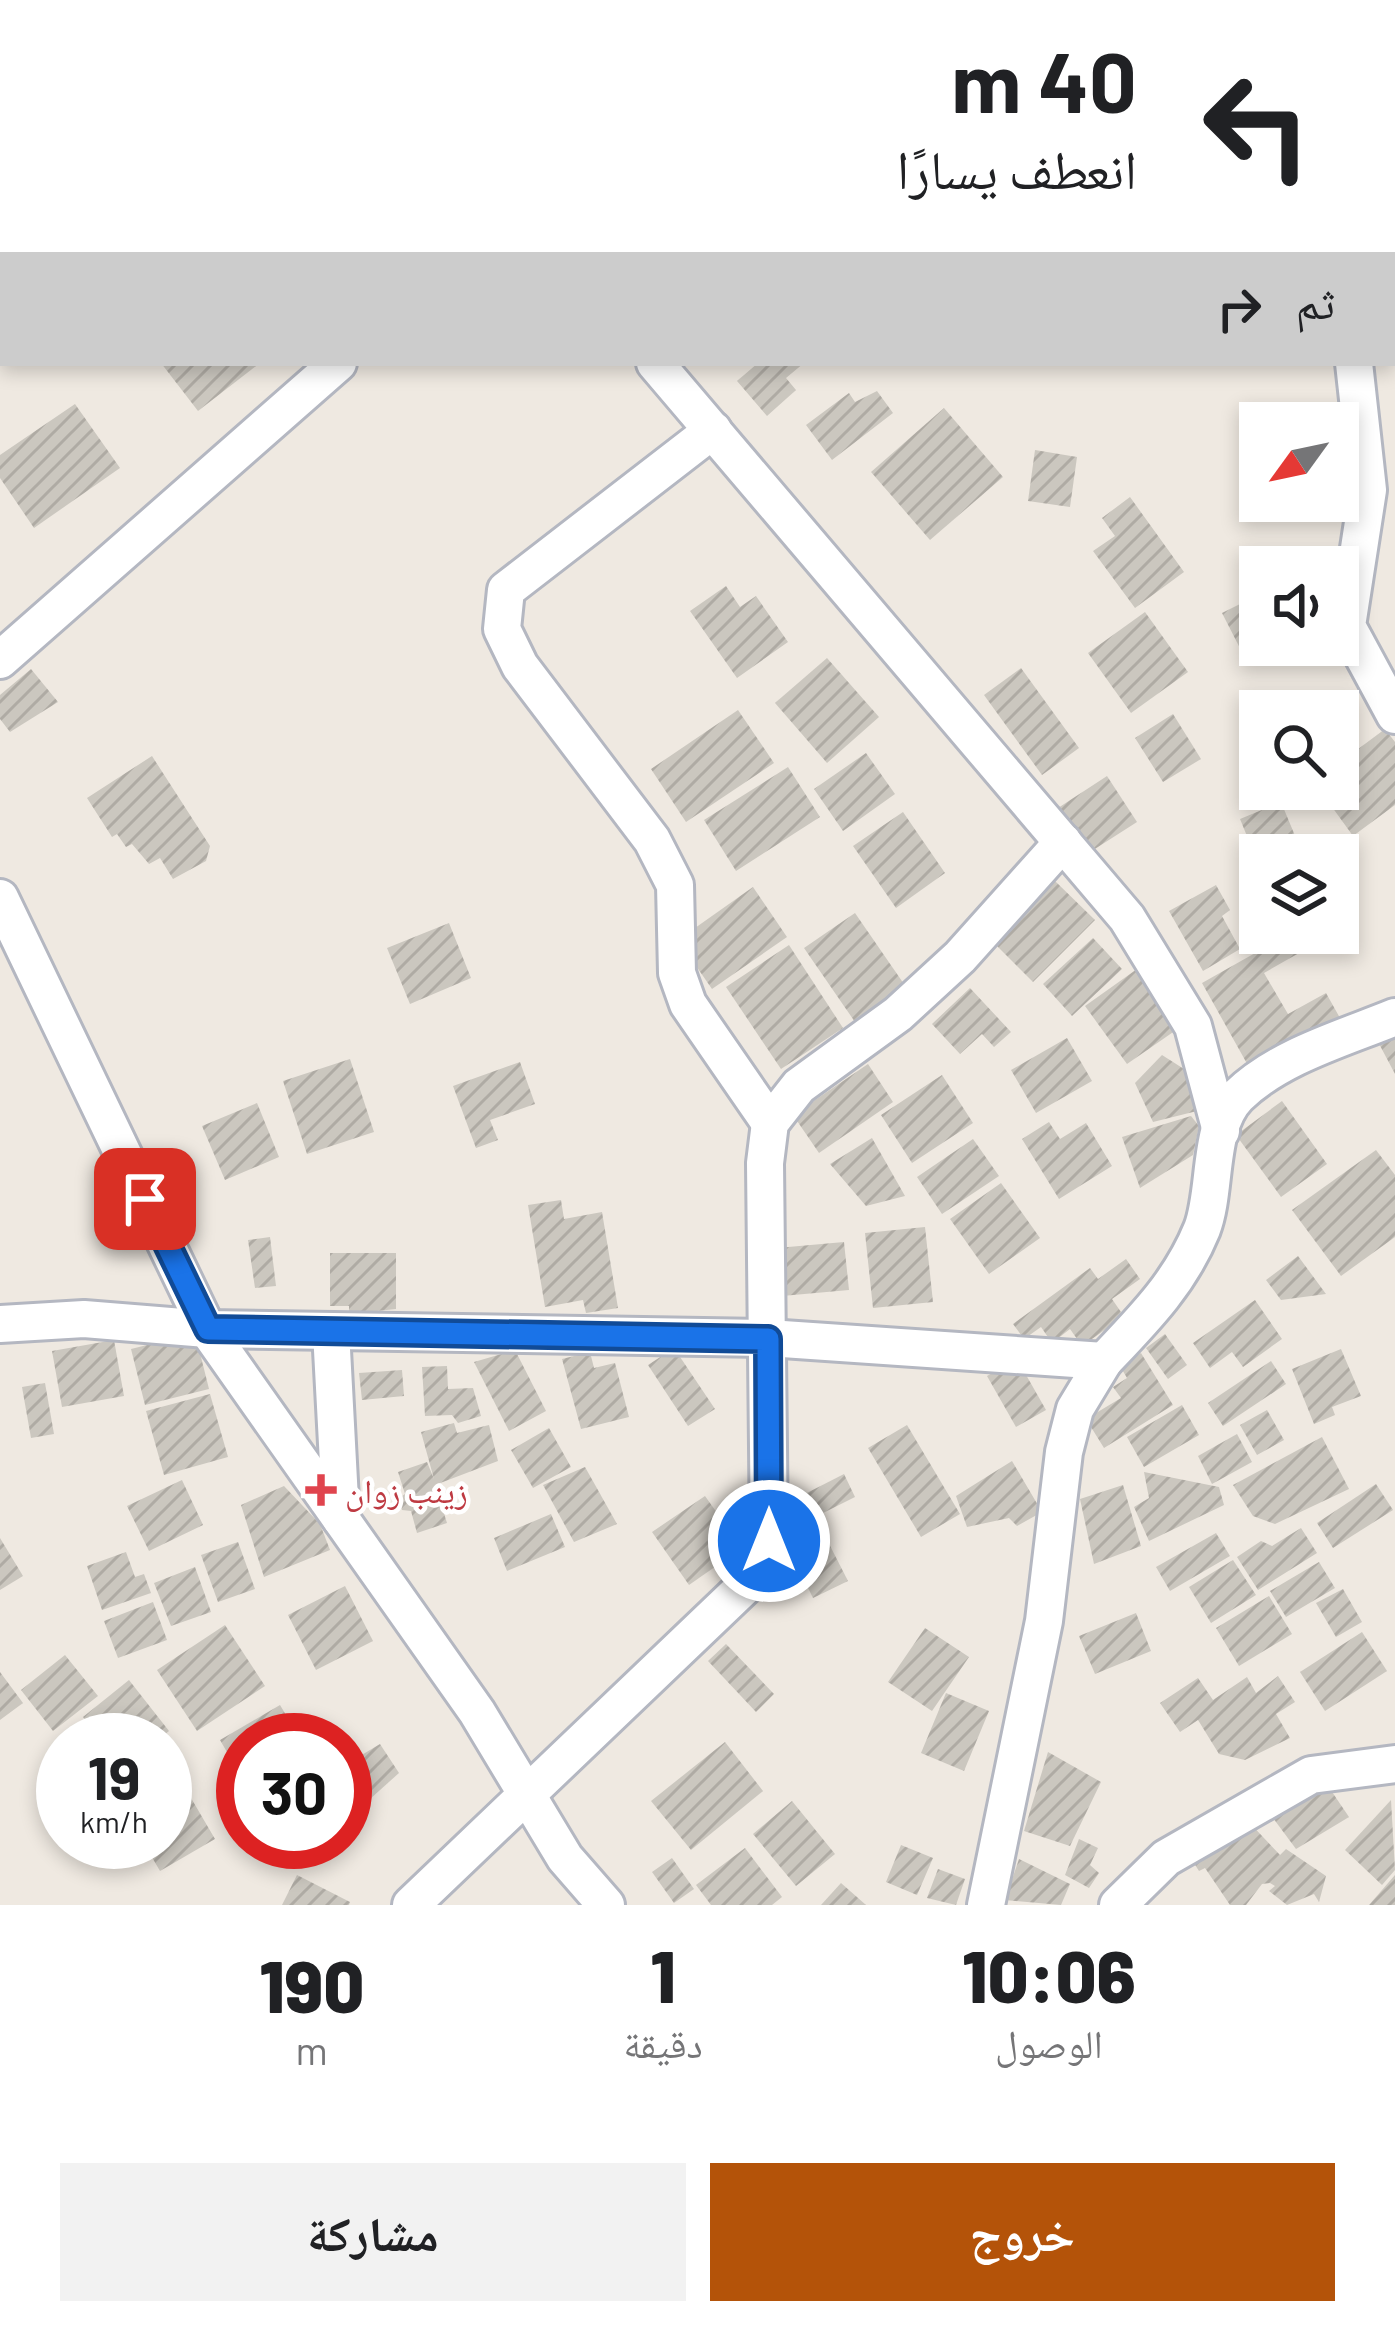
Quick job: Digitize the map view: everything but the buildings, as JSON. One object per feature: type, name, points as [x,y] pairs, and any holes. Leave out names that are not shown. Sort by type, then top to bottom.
[{"type":"street","points":[[0,660],[335,366]]},
{"type":"street","points":[[658,366],[1127,918],[1193,1026],[1221,1131]]},
{"type":"street","points":[[1354,366],[1368,490],[1347,626],[1395,715]]},
{"type":"street","points":[[712,430],[506,590],[502,628],[520,666],[652,840],[675,885],[677,973],[688,1004],[770,1124]]},
{"type":"street","points":[[411,1905],[529,1798],[746,1585],[769,1541],[765,1162],[770,1124],[799,1086],[898,1013],[959,957],[1063,842]]},
{"type":"street","points":[[0,898],[208,1329],[477,1712],[565,1858],[606,1905]]},
{"type":"street","points":[[986,1905],[1044,1621],[1064,1452],[1075,1409],[1104,1361],[1171,1290],[1204,1225],[1221,1131],[1236,1097],[1303,1055],[1395,1017]]},
{"type":"street","points":[[0,1324],[84,1319],[208,1329],[768,1339],[1104,1361]]},
{"type":"street","points":[[331,1331],[341,1519]]},
{"type":"street","points":[[1118,1905],[1166,1858],[1311,1775],[1395,1764]]},
{"type":"place","name":"زينب زوان","points":[[321,1490]]},
{"type":"route","points":[[145,1199],[208,1329],[768,1339],[769,1541]]}]
